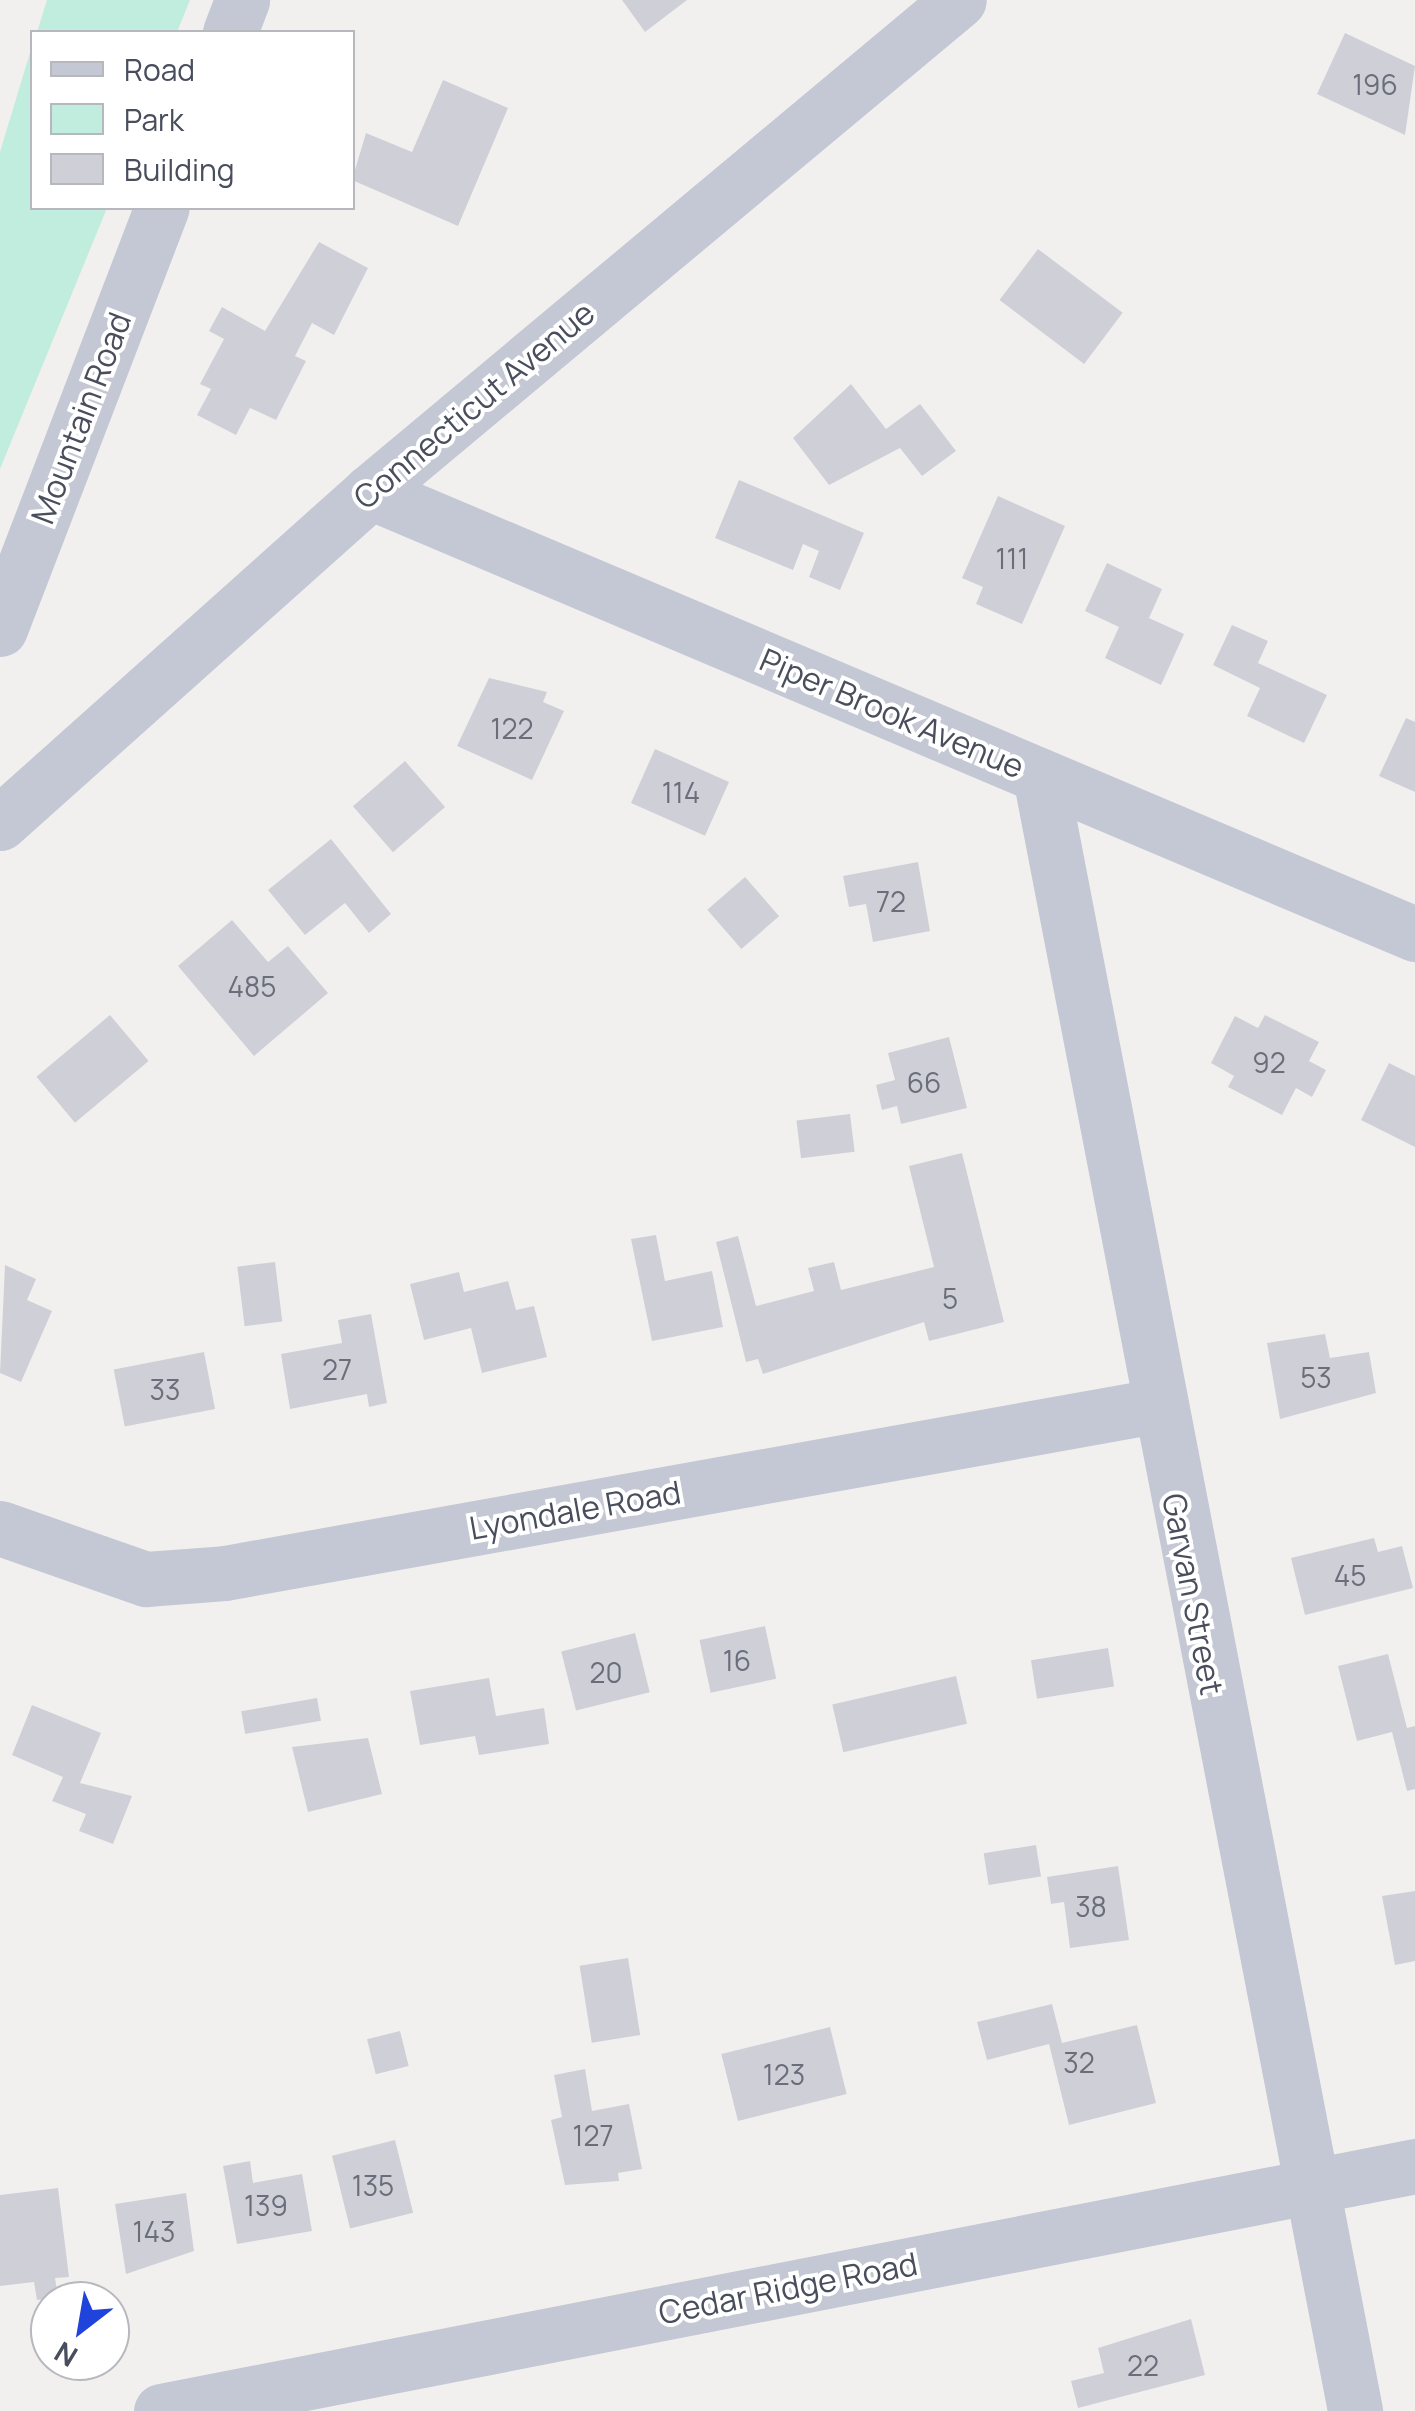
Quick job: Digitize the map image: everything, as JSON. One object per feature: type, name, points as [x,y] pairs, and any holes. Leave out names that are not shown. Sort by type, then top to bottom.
[{"type":"street","points":[[231,30],[242,0]]},
{"type":"street","name":"Connecticut Avenue","points":[[0,823],[370,492],[959,0]]},
{"type":"street","name":"Mountain Road","points":[[0,629],[161,210]]},
{"type":"street","name":"Piper Brook Avenue","points":[[370,492],[1415,934]]},
{"type":"street","name":"Garvan Street","points":[[1040,776],[1155,1406],[1355,2411]]},
{"type":"street","name":"Lyondale Road","points":[[0,1528],[146,1579],[225,1572],[1155,1406]]},
{"type":"street","name":"Cedar Ridge Road","points":[[161,2411],[1415,2166]]},
{"type":"green space","points":[[47,0],[190,0],[178,30],[38,30]]},
{"type":"green space","points":[[30,53],[30,210],[106,210],[0,469],[0,152]]},
{"type":"building","points":[[622,0],[687,0],[645,32]]},
{"type":"building","points":[[1345,33],[1415,66],[1405,135],[1317,94]]},
{"type":"building","points":[[443,80],[508,108],[458,226],[355,181],[366,133],[412,152]]},
{"type":"building","points":[[319,242],[368,268],[334,335],[312,323],[295,356],[306,361],[276,420],[250,408],[236,435],[197,415],[211,389],[200,384],[224,339],[209,331],[222,307],[265,331]]},
{"type":"building","points":[[1038,249],[1123,313],[1084,364],[999,300]]},
{"type":"building","points":[[851,384],[886,429],[920,404],[956,451],[922,476],[900,448],[829,485],[793,438]]},
{"type":"building","points":[[739,480],[864,533],[840,590],[809,577],[819,551],[803,544],[793,570],[715,538]]},
{"type":"building","points":[[998,496],[1065,526],[1022,624],[976,604],[983,587],[962,578]]},
{"type":"building","points":[[1107,563],[1162,589],[1149,618],[1184,634],[1161,685],[1105,658],[1119,627],[1085,611]]},
{"type":"building","points":[[1232,625],[1268,641],[1258,663],[1327,695],[1304,743],[1247,716],[1260,688],[1213,665]]},
{"type":"building","points":[[489,678],[547,692],[543,702],[564,711],[532,780],[457,746]]},
{"type":"building","points":[[1406,718],[1415,722],[1415,792],[1379,776]]},
{"type":"building","points":[[655,749],[729,782],[705,836],[631,803]]},
{"type":"building","points":[[405,761],[445,807],[393,852],[353,806]]},
{"type":"building","points":[[331,839],[391,914],[369,933],[345,903],[305,935],[268,890]]},
{"type":"building","points":[[918,862],[930,931],[873,942],[866,904],[849,907],[843,876]]},
{"type":"building","points":[[745,877],[779,916],[741,949],[707,910]]},
{"type":"building","points":[[232,920],[268,962],[288,946],[328,993],[254,1056],[178,966]]},
{"type":"building","points":[[110,1015],[149,1061],[75,1123],[36,1077]]},
{"type":"building","points":[[1265,1015],[1319,1042],[1309,1061],[1326,1070],[1312,1097],[1296,1088],[1282,1115],[1228,1087],[1234,1076],[1211,1063],[1235,1016],[1258,1028]]},
{"type":"building","points":[[949,1037],[967,1108],[901,1124],[897,1106],[882,1110],[876,1085],[895,1080],[888,1053]]},
{"type":"building","points":[[1389,1063],[1415,1076],[1415,1147],[1361,1120]]},
{"type":"building","points":[[850,1114],[855,1152],[801,1158],[796,1121]]},
{"type":"building","points":[[962,1153],[1004,1322],[929,1341],[924,1322],[763,1374],[758,1359],[746,1362],[716,1242],[738,1236],[756,1306],[814,1291],[808,1268],[834,1262],[841,1290],[934,1267],[909,1166]]},
{"type":"building","points":[[656,1235],[665,1281],[712,1271],[723,1327],[652,1341],[631,1239]]},
{"type":"building","points":[[275,1262],[282,1322],[245,1326],[237,1267]]},
{"type":"building","points":[[5,1265],[36,1279],[27,1300],[52,1311],[21,1382],[0,1373]]},
{"type":"building","points":[[459,1272],[464,1292],[508,1281],[516,1310],[534,1306],[547,1357],[482,1373],[471,1328],[424,1340],[410,1284]]},
{"type":"building","points":[[371,1314],[387,1403],[369,1407],[367,1394],[290,1409],[281,1354],[342,1343],[338,1320]]},
{"type":"building","points":[[1325,1334],[1330,1358],[1369,1352],[1376,1393],[1280,1419],[1267,1343]]},
{"type":"building","points":[[204,1352],[215,1409],[125,1426],[114,1370]]},
{"type":"building","points":[[1374,1538],[1378,1552],[1402,1546],[1413,1588],[1305,1615],[1291,1558]]},
{"type":"building","points":[[765,1626],[776,1679],[711,1693],[699,1640]]},
{"type":"building","points":[[635,1633],[650,1692],[576,1711],[561,1651]]},
{"type":"building","points":[[1108,1648],[1114,1687],[1037,1699],[1031,1660]]},
{"type":"building","points":[[1388,1654],[1407,1728],[1415,1726],[1415,1789],[1407,1791],[1392,1732],[1357,1741],[1338,1666]]},
{"type":"building","points":[[956,1676],[967,1724],[843,1752],[832,1705]]},
{"type":"building","points":[[489,1678],[496,1716],[544,1708],[549,1744],[479,1755],[475,1736],[420,1745],[410,1691]]},
{"type":"building","points":[[317,1698],[321,1721],[245,1734],[241,1711]]},
{"type":"building","points":[[32,1705],[101,1733],[80,1783],[132,1796],[113,1844],[79,1831],[86,1814],[52,1801],[63,1777],[12,1755]]},
{"type":"building","points":[[368,1738],[382,1794],[308,1812],[292,1747]]},
{"type":"building","points":[[1036,1845],[1041,1877],[989,1885],[984,1853]]},
{"type":"building","points":[[1118,1866],[1129,1940],[1070,1948],[1064,1902],[1051,1904],[1047,1877]]},
{"type":"building","points":[[1415,1891],[1415,1961],[1395,1965],[1382,1896]]},
{"type":"building","points":[[628,1958],[640,2035],[592,2043],[580,1966]]},
{"type":"building","points":[[1052,2004],[1062,2043],[1137,2025],[1156,2103],[1069,2125],[1049,2044],[987,2060],[977,2022]]},
{"type":"building","points":[[830,2027],[847,2094],[738,2121],[721,2054]]},
{"type":"building","points":[[400,2031],[409,2066],[376,2074],[367,2039]]},
{"type":"building","points":[[585,2069],[592,2111],[629,2104],[642,2169],[618,2173],[619,2181],[565,2185],[551,2120],[562,2117],[554,2075]]},
{"type":"building","points":[[395,2140],[413,2213],[350,2228],[332,2156]]},
{"type":"building","points":[[250,2161],[253,2183],[302,2174],[312,2231],[237,2244],[223,2166]]},
{"type":"building","points":[[58,2188],[69,2277],[0,2286],[0,2195]]},
{"type":"building","points":[[186,2193],[194,2251],[126,2274],[115,2204]]},
{"type":"building","points":[[1191,2319],[1205,2375],[1078,2408],[1071,2381],[1104,2373],[1098,2348]]}]
